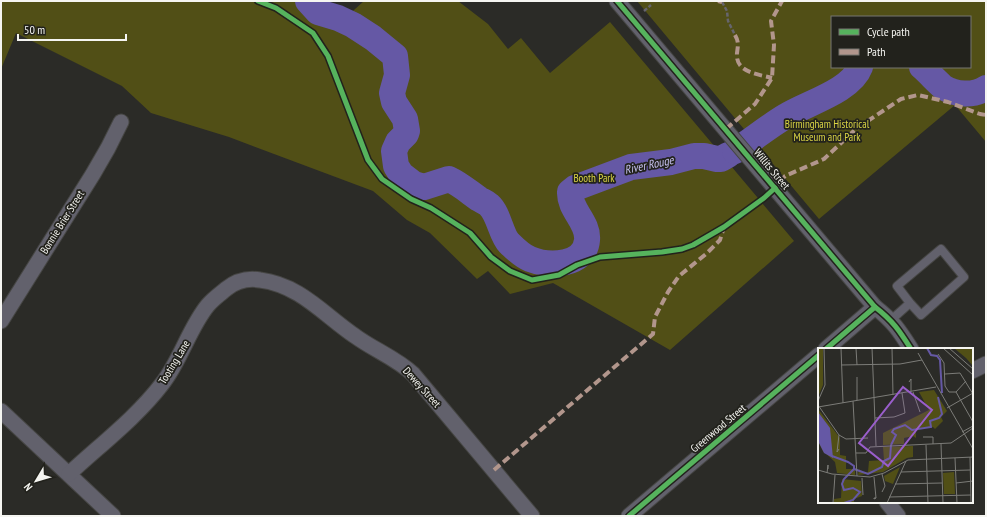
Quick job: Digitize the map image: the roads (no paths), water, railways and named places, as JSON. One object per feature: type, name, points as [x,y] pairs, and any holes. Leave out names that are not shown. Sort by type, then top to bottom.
[{"type":"street","name":"Willits Street","points":[[617,1],[875,307],[891,320],[910,348]]},
{"type":"street","name":"Bonnie Brier Street","points":[[1,321],[97,167],[121,122]]},
{"type":"street","name":"Tooting Lane","points":[[69,474],[137,412],[150,398],[171,371],[201,315],[208,305],[227,287],[238,281],[254,279],[277,283],[288,287]]},
{"type":"street","name":"Dewey Street","points":[[288,287],[318,306],[367,345],[404,366],[413,374],[532,516]]},
{"type":"street","points":[[827,348],[875,307]]},
{"type":"street","name":"Greenwood Street","points":[[629,516],[818,356]]},
{"type":"street","points":[[973,370],[986,364]]},
{"type":"street","points":[[1,411],[113,516]]},
{"type":"street","points":[[888,503],[898,516]]},
{"type":"lane","points":[[941,250],[964,277],[921,315],[910,303],[897,286],[941,250]]},
{"type":"lane","points":[[891,320],[910,303]]},
{"type":"waterway","name":"River Rouge","points":[[308,1],[318,12],[338,18],[353,25],[373,38],[395,56],[397,75],[392,93],[394,102],[405,119],[407,131],[398,142],[394,151],[396,166],[401,174],[414,184],[424,187],[449,179],[461,186],[489,205],[509,243],[524,256],[538,262],[556,263],[573,260],[585,249],[587,234],[585,227],[573,205],[570,192],[575,188],[631,167],[671,162],[694,156],[721,159],[728,155]]},
{"type":"waterway","name":"River Rouge","points":[[735,151],[786,116],[838,90],[848,83],[859,68]]},
{"type":"waterway","name":"River Rouge","points":[[923,68],[943,87],[953,92],[964,94],[981,91],[986,88]]},
{"type":"park label","name":"Birmingham Historical Museum and Park","points":[[827,130]]},
{"type":"park label","name":"Booth Park","points":[[594,178]]}]
